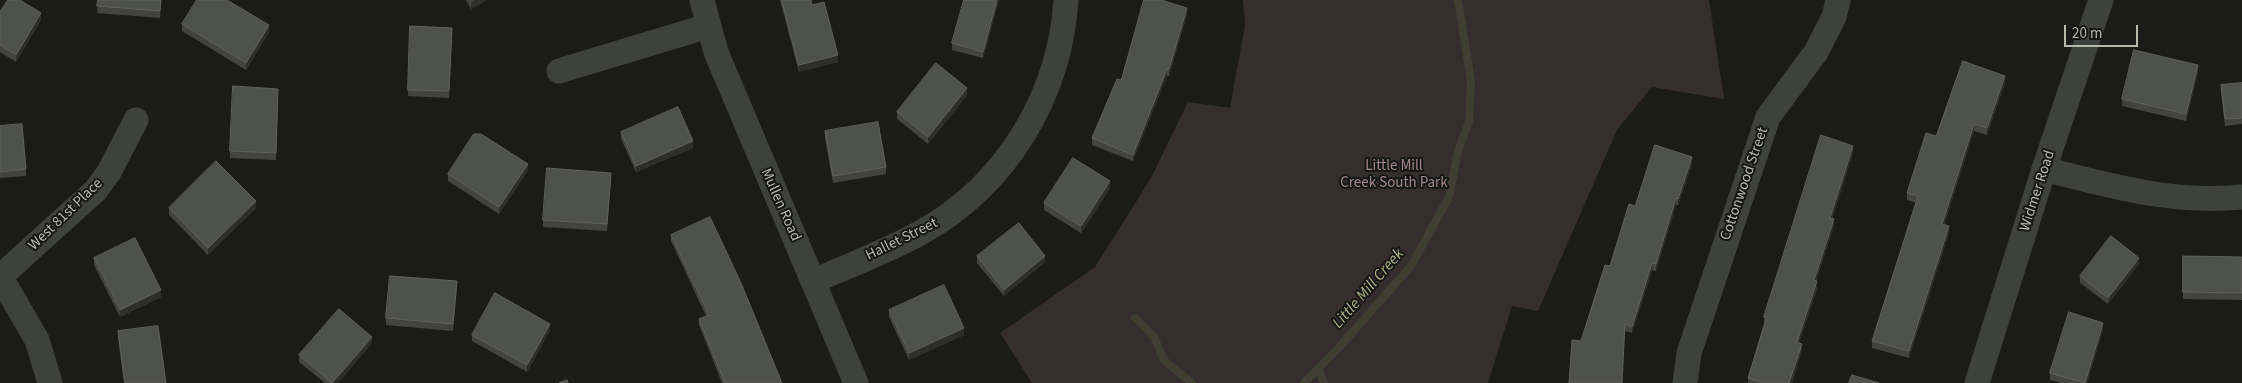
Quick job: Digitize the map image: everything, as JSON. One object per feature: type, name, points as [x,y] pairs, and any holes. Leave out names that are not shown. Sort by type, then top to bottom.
[{"type":"street","name":"Mullen Road","points":[[702,0],[716,52],[856,383]]},
{"type":"street","name":"Hallet Street","points":[[814,282],[921,233],[944,219],[984,185],[1002,165],[1018,144],[1044,97],[1060,47],[1066,0]]},
{"type":"street","name":"Cottonwood Street","points":[[1686,383],[1689,353],[1768,117],[1816,52],[1834,17],[1838,0]]},
{"type":"street","name":"Widmer Road","points":[[1977,383],[2044,169],[2101,0]]},
{"type":"street","points":[[559,71],[708,26]]},
{"type":"street","name":"West 81st Place","points":[[0,276],[96,190],[110,172],[136,120]]},
{"type":"street","points":[[2044,169],[2120,188],[2181,197],[2242,196]]},
{"type":"street","points":[[0,276],[37,340],[50,383]]},
{"type":"green space","name":"Little Mill Creek South Park","points":[[1243,0],[1709,0],[1724,99],[1652,87],[1617,130],[1538,311],[1512,306],[1488,383],[1032,383],[1000,333],[1095,267],[1151,178],[1188,102],[1230,108],[1245,25]]},
{"type":"building","points":[[8,0],[20,0],[41,13],[16,55],[0,45],[0,12]]},
{"type":"building","points":[[98,0],[161,0],[160,11],[97,6]]},
{"type":"building","points":[[197,0],[227,0],[269,25],[246,63],[182,24]]},
{"type":"building","points":[[782,0],[811,0],[812,5],[824,2],[838,55],[799,65]]},
{"type":"building","points":[[964,0],[997,0],[983,52],[952,43]]},
{"type":"building","points":[[1144,0],[1161,0],[1187,8],[1169,69],[1167,69],[1133,155],[1092,138],[1117,79],[1121,80]]},
{"type":"building","points":[[410,26],[452,28],[449,91],[408,90]]},
{"type":"building","points":[[2134,50],[2198,65],[2186,114],[2122,99]]},
{"type":"building","points":[[1963,61],[2005,76],[1987,128],[1974,124],[1942,224],[1949,226],[1909,351],[1872,341],[1918,196],[1907,193],[1926,133],[1936,136]]},
{"type":"building","points":[[936,63],[967,88],[928,137],[897,112]]},
{"type":"building","points":[[2242,83],[2242,118],[2225,119],[2221,85]]},
{"type":"building","points":[[233,86],[278,89],[276,153],[230,151]]},
{"type":"building","points":[[678,107],[693,141],[636,166],[621,132]]},
{"type":"building","points":[[878,122],[886,167],[833,176],[825,131]]},
{"type":"building","points":[[22,124],[26,169],[0,172],[0,126]]},
{"type":"building","points":[[474,134],[481,134],[528,164],[499,207],[448,174]]},
{"type":"building","points":[[1821,135],[1853,146],[1830,218],[1834,219],[1814,280],[1817,281],[1797,342],[1802,344],[1789,383],[1764,383],[1748,378],[1767,317],[1764,317]]},
{"type":"building","points":[[1655,145],[1692,157],[1678,199],[1676,198],[1656,264],[1652,263],[1632,327],[1625,324],[1622,383],[1569,383],[1572,340],[1581,341],[1605,265],[1610,266],[1629,204],[1635,206]]},
{"type":"building","points":[[1073,158],[1110,181],[1081,226],[1044,203]]},
{"type":"building","points":[[216,161],[256,201],[208,248],[169,208]]},
{"type":"building","points":[[547,168],[611,173],[607,224],[543,220]]},
{"type":"building","points":[[710,217],[741,283],[782,383],[725,383],[699,319],[709,315],[671,235]]},
{"type":"building","points":[[1019,223],[1045,256],[1004,290],[977,256]]},
{"type":"building","points":[[2111,236],[2139,258],[2108,298],[2080,276]]},
{"type":"building","points":[[135,238],[161,290],[120,310],[94,258]]},
{"type":"building","points":[[2183,256],[2242,257],[2242,293],[2183,292]]},
{"type":"building","points":[[390,276],[457,281],[453,324],[386,318]]},
{"type":"building","points":[[944,285],[964,328],[909,353],[889,310]]},
{"type":"building","points":[[495,293],[550,324],[527,365],[472,335]]},
{"type":"building","points":[[339,309],[372,337],[332,383],[299,355]]},
{"type":"building","points":[[2069,312],[2103,323],[2085,383],[2050,373]]},
{"type":"building","points":[[158,326],[166,383],[125,383],[118,331]]},
{"type":"building","points":[[1852,375],[1879,383],[1849,383]]},
{"type":"waterway","name":"Little Mill Creek","points":[[1304,383],[1343,343],[1411,266],[1449,197],[1458,151],[1469,122],[1471,81],[1458,0]]},
{"type":"waterway","points":[[1135,318],[1154,337],[1164,360],[1192,383]]},
{"type":"waterway","points":[[1318,369],[1324,383]]}]
